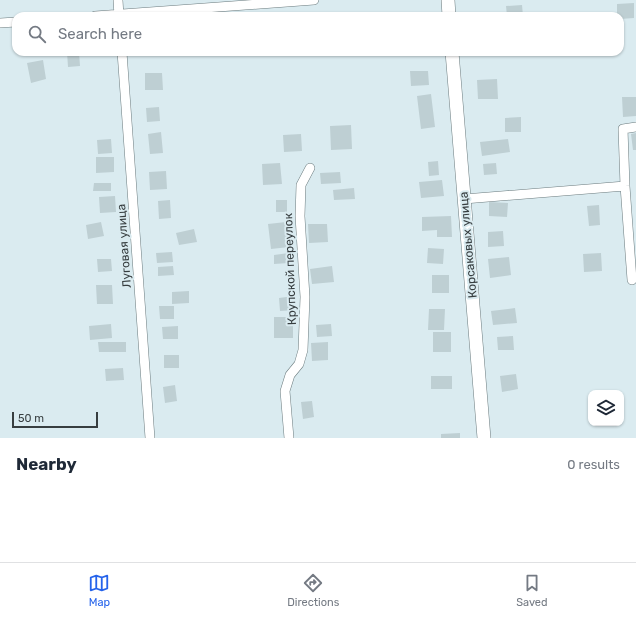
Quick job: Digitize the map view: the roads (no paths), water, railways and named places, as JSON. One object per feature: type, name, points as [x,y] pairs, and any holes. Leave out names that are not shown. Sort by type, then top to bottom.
[{"type":"street","points":[[118,0],[119,12]]},
{"type":"street","points":[[149,12],[249,2],[314,0]]},
{"type":"street","points":[[448,0],[449,12]]},
{"type":"street","points":[[0,23],[12,22]]},
{"type":"street","name":"Луговая улица","points":[[122,56],[150,438]]},
{"type":"street","name":"Корсаковых улица","points":[[452,56],[484,438]]},
{"type":"street","points":[[632,280],[625,186],[623,129],[636,127]]},
{"type":"street","name":"Крупской переулок","points":[[289,438],[285,391],[290,375],[299,364],[303,350],[305,297],[300,216],[301,185],[310,168]]},
{"type":"street","points":[[464,199],[625,186]]}]
